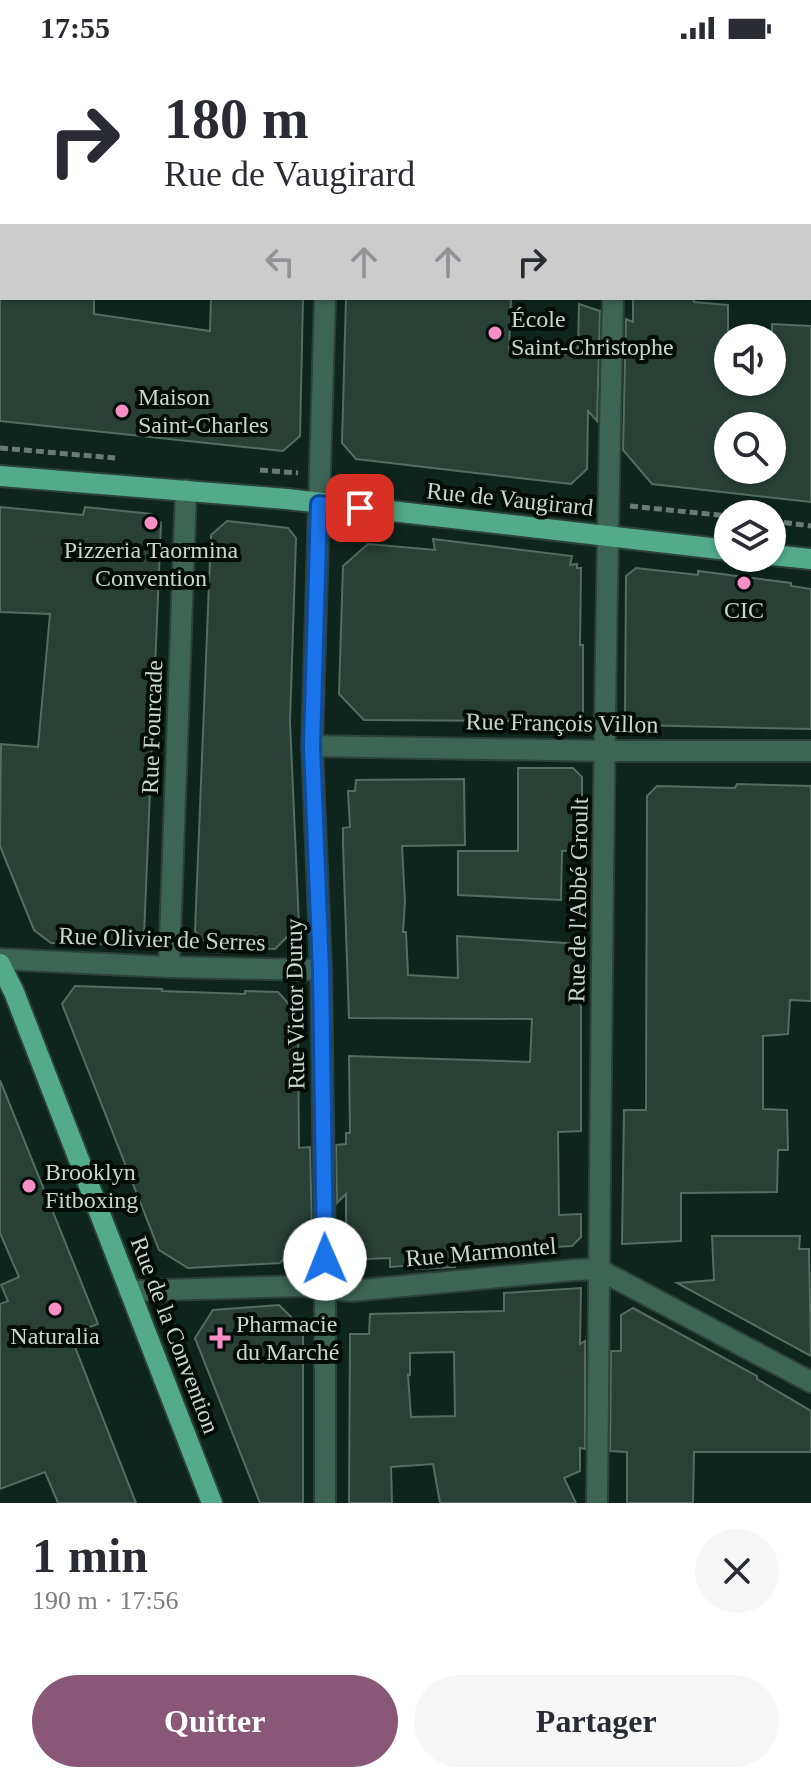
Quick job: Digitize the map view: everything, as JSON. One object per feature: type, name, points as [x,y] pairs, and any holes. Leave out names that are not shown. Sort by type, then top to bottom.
[{"type":"main road","name":"Rue de Vaugirard","points":[[0,476],[186,490],[714,548]]},
{"type":"main road","points":[[786,556],[811,559]]},
{"type":"main road","name":"Rue de la Convention","points":[[0,961],[212,1503]]},
{"type":"street","name":"Rue Victor Duruy","points":[[325,300],[312,746],[321,970],[325,1503]]},
{"type":"street","name":"Rue de l'Abbé Groult","points":[[597,1503],[613,300]]},
{"type":"street","name":"Rue Fourcade","points":[[169,967],[186,490]]},
{"type":"street","name":"Rue François Villon","points":[[312,746],[811,751]]},
{"type":"street","name":"Rue Olivier de Serres","points":[[0,961],[321,970]]},
{"type":"street","name":"Rue Marmontel","points":[[129,1291],[324,1287],[351,1291],[598,1269]]},
{"type":"street","points":[[598,1269],[811,1382]]},
{"type":"path","points":[[786,523],[811,526]]},
{"type":"building","points":[[0,300],[94,300],[94,314],[210,331],[211,300],[303,300],[300,436],[283,451],[0,421]]},
{"type":"building","points":[[346,300],[511,300],[509,352],[565,354],[566,347],[578,348],[579,304],[600,311],[597,421],[588,411],[587,469],[571,484],[356,459],[342,443]]},
{"type":"building","points":[[633,300],[694,300],[728,305],[728,324],[714,324],[714,396],[786,396],[786,325],[811,326],[811,502],[652,484],[623,450],[626,319],[633,322]]},
{"type":"building","points":[[0,507],[83,515],[85,507],[152,514],[161,523],[144,936],[134,945],[51,943],[34,930],[0,846],[1,744],[38,747],[50,614],[0,612]]},
{"type":"building","points":[[227,521],[288,528],[296,538],[290,722],[299,925],[275,949],[210,947],[195,931],[211,535]]},
{"type":"building","points":[[433,539],[572,556],[570,565],[577,564],[577,568],[581,568],[580,645],[583,645],[583,717],[575,725],[523,725],[522,721],[364,720],[339,694],[343,566],[368,544],[435,550]]},
{"type":"building","points":[[636,568],[698,575],[698,571],[791,583],[791,586],[811,589],[811,729],[634,725],[625,716],[626,576]]},
{"type":"building","points":[[518,768],[573,768],[582,777],[582,850],[562,851],[561,900],[458,895],[458,851],[518,851]]},
{"type":"building","points":[[464,779],[465,845],[402,846],[403,932],[406,932],[408,975],[458,978],[457,936],[581,944],[581,1131],[558,1132],[559,1215],[581,1214],[581,1237],[572,1246],[456,1253],[455,1267],[390,1267],[390,1258],[346,1260],[346,1194],[337,1203],[336,1145],[346,1144],[346,1133],[350,1133],[349,1056],[530,1062],[532,1019],[349,1018],[343,845],[343,828],[350,827],[348,791],[355,791],[356,780]]},
{"type":"building","points":[[737,784],[811,786],[811,1001],[790,1000],[788,1034],[763,1036],[763,1109],[787,1110],[788,1150],[778,1150],[777,1192],[681,1193],[681,1241],[622,1244],[624,1110],[646,1110],[647,796],[657,786],[735,788]]},
{"type":"building","points":[[75,986],[245,994],[245,991],[278,992],[301,1017],[301,1034],[298,1034],[299,1148],[310,1147],[312,1230],[280,1263],[188,1268],[159,1250],[62,1004]]},
{"type":"building","points":[[0,1080],[98,1324],[70,1334],[136,1503],[58,1503],[45,1472],[0,1489],[0,1304],[8,1301],[1,1285],[19,1277],[0,1233]]},
{"type":"building","points":[[712,1236],[800,1236],[799,1249],[809,1249],[811,1356],[677,1283],[714,1280]]},
{"type":"building","points":[[581,1288],[580,1344],[585,1341],[585,1449],[580,1448],[580,1471],[564,1478],[576,1503],[440,1503],[433,1464],[391,1467],[392,1503],[349,1503],[350,1334],[369,1334],[370,1314],[504,1311],[504,1293]],"holes":[[[454,1352],[455,1416],[411,1417],[410,1353]]]},
{"type":"building","points":[[279,1305],[303,1329],[303,1503],[260,1503],[195,1338],[213,1310]]},
{"type":"building","points":[[633,1308],[757,1376],[757,1379],[811,1411],[811,1452],[694,1452],[693,1503],[627,1503],[627,1452],[610,1451],[611,1351],[621,1351],[621,1315]]},
{"type":"place","name":"École Saint-Christophe","points":[[495,333]]},
{"type":"place","name":"Maison Saint-Charles","points":[[122,411]]},
{"type":"place","name":"Pizzeria Taormina Convention","points":[[151,523]]},
{"type":"place","name":"CIC","points":[[744,583]]},
{"type":"place","name":"Brooklyn Fitboxing","points":[[29,1186]]},
{"type":"place","name":"Naturalia","points":[[55,1309]]},
{"type":"place","name":"Pharmacie du Marché","points":[[220,1338]]},
{"type":"route","points":[[325,1259],[321,970],[312,746],[319,504],[360,508]]}]
